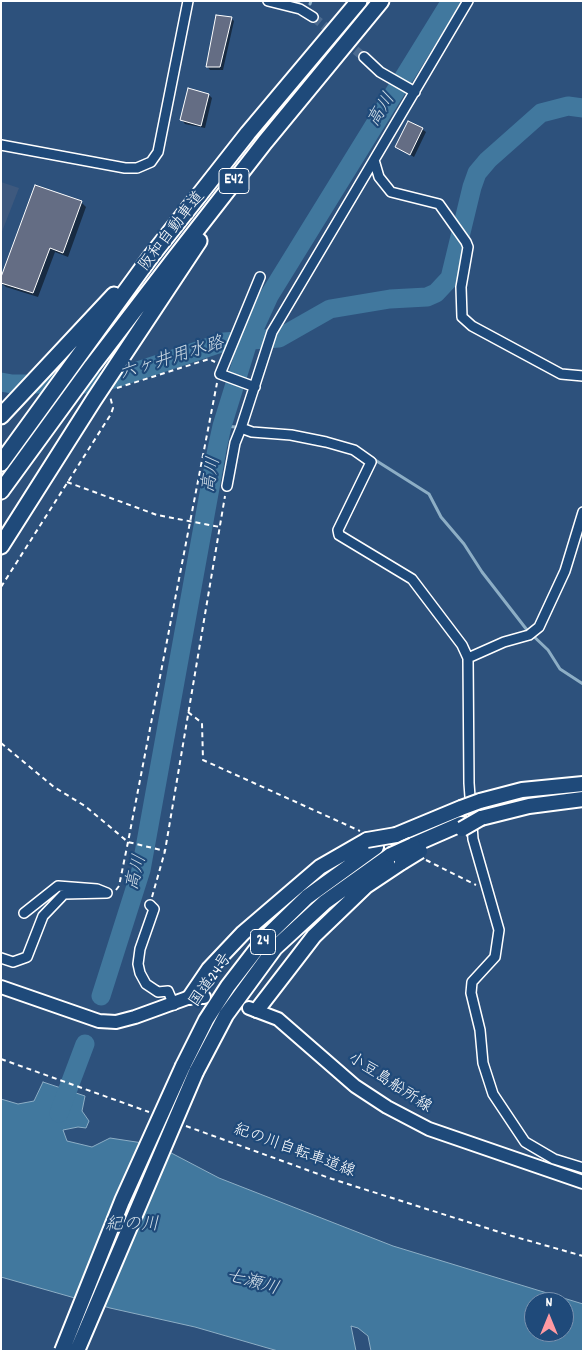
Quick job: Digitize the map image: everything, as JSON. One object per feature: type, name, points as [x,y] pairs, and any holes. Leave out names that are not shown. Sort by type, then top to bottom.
[{"type":"highway","name":"阪和自動車道","points":[[1,463],[152,255],[248,133],[359,1]]},
{"type":"highway","name":"阪和自動車道","points":[[1,491],[92,366],[265,142],[381,1]]},
{"type":"highway","points":[[1,546],[93,401],[265,142]]},
{"type":"highway","points":[[1,416],[152,255]]},
{"type":"highway","name":"国道24号","points":[[62,1351],[122,1201],[182,1066],[214,1006],[265,938],[370,840],[396,835],[480,801],[522,790],[583,784]]},
{"type":"highway","name":"24","points":[[253,1009],[314,936],[396,859],[419,852],[462,826],[481,818],[529,806],[583,799]]},
{"type":"highway","name":"24","points":[[197,997],[209,969],[243,933],[320,867],[370,840]]},
{"type":"highway","name":"国道24号","points":[[77,1351],[196,1072],[226,1015],[276,948],[325,902],[396,859]]},
{"type":"main road","points":[[1,987],[98,1021],[122,1020],[197,997]]},
{"type":"main road","name":"小豆島船所線","points":[[253,1009],[278,1019],[355,1086],[421,1125],[583,1182]]},
{"type":"street","points":[[1,145],[125,168],[137,168],[151,162],[158,152],[188,1]]},
{"type":"street","points":[[268,1],[300,9],[313,17]]},
{"type":"street","points":[[227,486],[235,443],[241,428],[251,386],[272,332],[374,160],[412,90],[468,1]]},
{"type":"street","points":[[364,57],[380,72],[412,90]]},
{"type":"street","points":[[374,160],[379,177],[391,192],[439,204],[466,242],[468,247],[461,287],[462,317],[472,326],[561,374],[583,376]]},
{"type":"street","points":[[251,386],[221,375],[223,365],[260,277]]},
{"type":"street","points":[[241,428],[252,432],[290,435],[326,442],[354,450],[371,462],[338,530],[339,536],[412,579],[462,645],[468,658],[469,783],[473,839],[499,930],[495,958],[472,982],[471,992],[480,1030],[483,1063],[492,1094],[525,1142],[554,1159],[583,1168]]},
{"type":"street","points":[[468,658],[504,642],[530,634],[539,627],[565,571],[583,512]]},
{"type":"street","points":[[24,913],[58,886],[97,889],[106,893]]},
{"type":"street","points":[[1,958],[14,962],[27,957],[43,916],[64,894],[106,893]]},
{"type":"street","points":[[150,905],[154,909],[140,949],[140,973],[146,984],[158,992],[168,991],[174,1005]]},
{"type":"path","points":[[1,586],[111,414],[113,408],[109,390],[209,359],[223,365]]},
{"type":"path","points":[[106,893],[115,892],[119,886],[213,394],[221,375]]},
{"type":"path","points":[[67,482],[157,515],[218,527]]},
{"type":"path","points":[[150,905],[164,851],[218,527],[227,486]]},
{"type":"path","points":[[188,712],[202,722],[203,760],[370,840]]},
{"type":"path","points":[[1,743],[54,786],[101,818],[128,842],[164,851]]},
{"type":"path","points":[[419,852],[487,890]]},
{"type":"path","points":[[1,1059],[151,1113]]},
{"type":"path","name":"紀の川自転車道線","points":[[178,1123],[332,1178],[512,1236],[583,1256]]},
{"type":"shaded area","points":[[1,182],[19,188],[1,234]]},
{"type":"water","name":"紀の川","points":[[43,1082],[85,1096],[82,1111],[89,1121],[86,1128],[78,1127],[63,1130],[67,1141],[92,1147],[110,1138],[156,1145],[219,1178],[393,1246],[544,1292],[524,1292],[524,1342],[574,1342],[574,1301],[583,1304],[583,1351],[371,1351],[368,1336],[358,1328],[351,1326],[356,1351],[278,1351],[195,1327],[110,1308],[1,1277],[1,1099],[18,1104],[34,1101]]},
{"type":"building","points":[[216,15],[232,17],[220,67],[206,67]]},
{"type":"building","points":[[188,88],[209,94],[201,126],[180,120]]},
{"type":"building","points":[[408,121],[423,128],[410,155],[395,147]]},
{"type":"building","points":[[35,185],[82,201],[63,253],[50,248],[33,293],[1,283],[1,277]]},
{"type":"waterway","points":[[294,1],[299,2]]},
{"type":"waterway","name":"高川","points":[[101,996],[141,870],[217,449],[222,426],[248,342],[269,296],[451,1]]},
{"type":"waterway","name":"六ヶ井用水路","points":[[1,382],[12,384],[92,384],[114,379],[224,342],[279,338],[330,309],[390,299],[427,297],[436,293],[450,278],[477,173],[488,160],[541,113],[568,106],[583,108]]},
{"type":"waterway","points":[[222,426],[236,427]]},
{"type":"waterway","points":[[372,458],[429,494],[441,517],[464,544],[482,572],[527,630],[548,650],[560,669],[583,684]]},
{"type":"waterway","name":"高川","points":[[59,1113],[85,1044]]},
{"type":"tunnel","points":[[313,17],[364,57]]},
{"type":"water label","name":"七瀬川","points":[[252,1284]]}]
